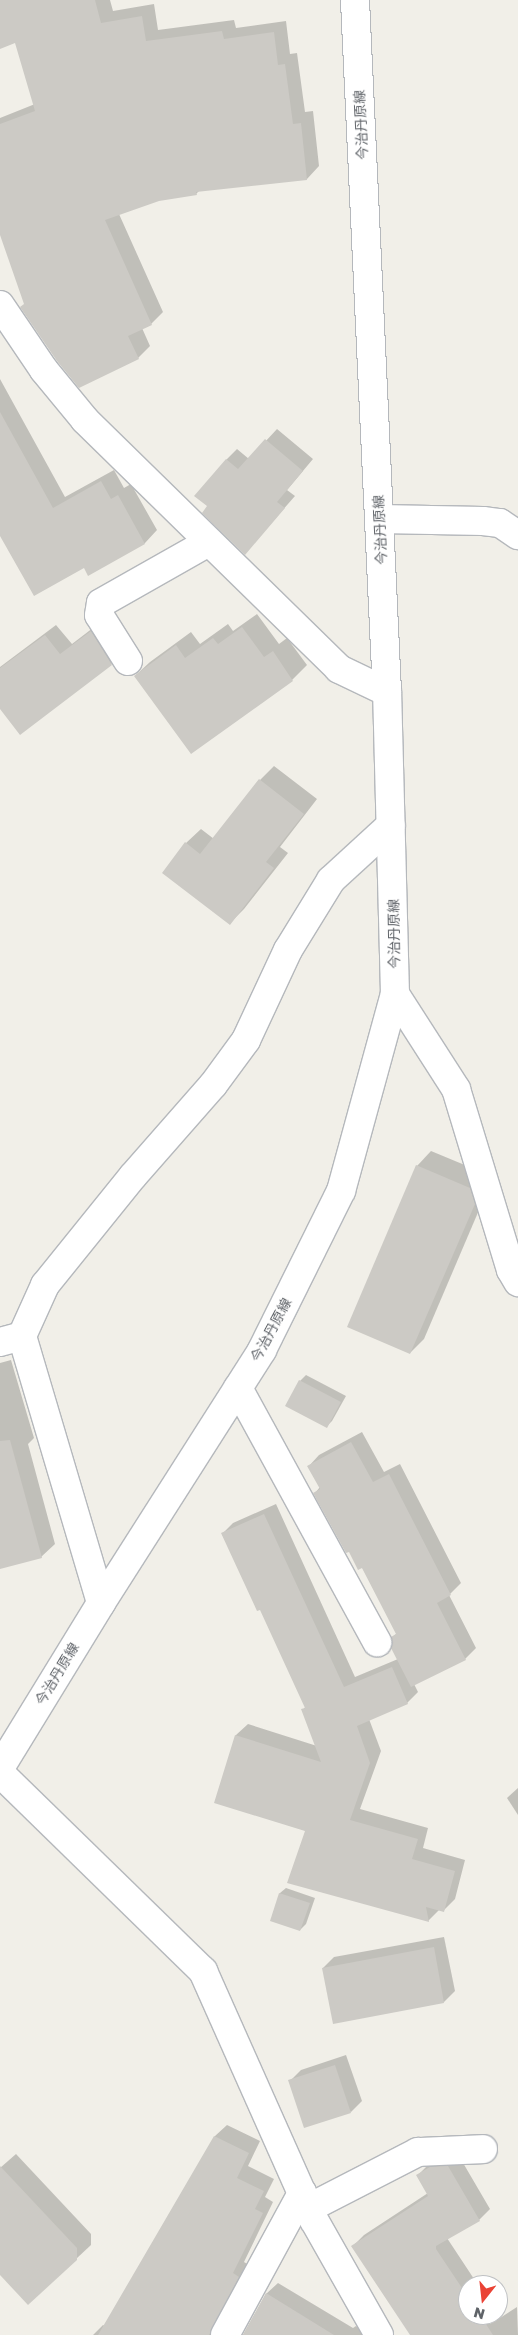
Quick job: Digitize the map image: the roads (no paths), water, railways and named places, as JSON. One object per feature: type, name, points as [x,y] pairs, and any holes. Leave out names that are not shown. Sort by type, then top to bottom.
[{"type":"street","name":"今治丹原線","points":[[0,1768],[101,1603],[262,1350],[341,1191],[395,994],[387,692],[355,0]]},
{"type":"street","points":[[0,305],[44,370],[85,420],[339,670],[387,692]]},
{"type":"street","points":[[380,519],[483,521],[500,523],[518,535]]},
{"type":"street","points":[[128,660],[99,615],[101,603],[209,542]]},
{"type":"street","points":[[101,1603],[11,1339],[46,1285],[133,1176],[213,1085],[246,1040],[288,950],[331,880],[391,824]]},
{"type":"street","points":[[395,994],[456,1089],[512,1270],[518,1282]]},
{"type":"street","points":[[238,1388],[377,1642]]},
{"type":"street","points":[[0,1773],[203,1971],[305,2200],[379,2335]]},
{"type":"street","points":[[225,2335],[305,2200],[418,2152],[483,2149]]}]
